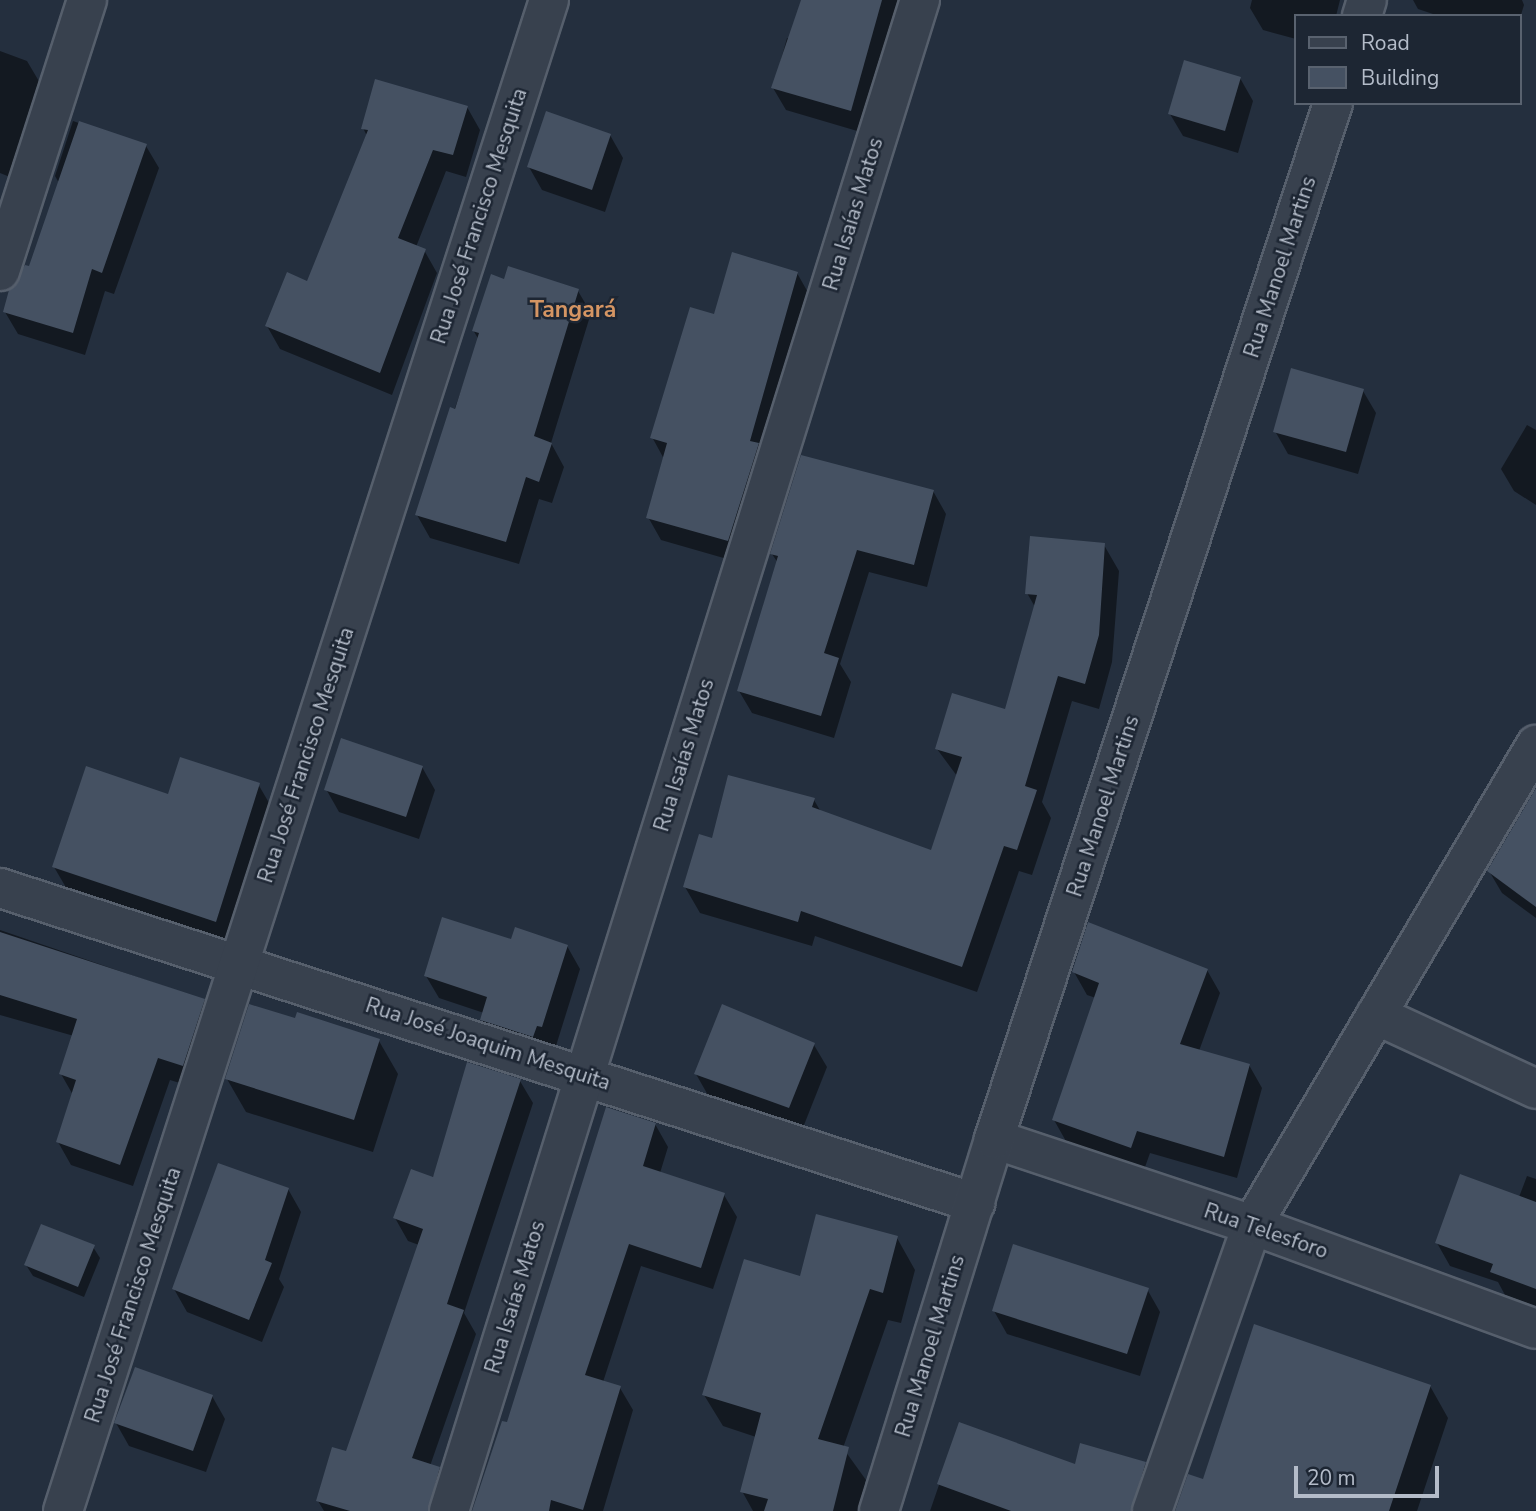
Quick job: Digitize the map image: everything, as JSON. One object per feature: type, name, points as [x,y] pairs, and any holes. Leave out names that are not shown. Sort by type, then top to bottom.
[{"type":"street","points":[[0,271],[87,0]]},
{"type":"street","name":"Rua José Francisco Mesquita","points":[[64,1511],[549,0]]},
{"type":"street","name":"Rua Isaías Matos","points":[[449,1511],[920,0]]},
{"type":"street","name":"Rua Manoel Martins","points":[[879,1511],[994,1139],[1332,105]]},
{"type":"street","points":[[1152,1511],[1252,1225],[1536,745]]},
{"type":"street","name":"Rua José Joaquim Mesquita","points":[[0,888],[975,1203]]},
{"type":"street","points":[[1376,1015],[1536,1088]]},
{"type":"street","name":"Rua Telesforo","points":[[994,1139],[1252,1225],[1536,1329]]},
{"type":"building","points":[[801,0],[882,0],[851,111],[771,88]]},
{"type":"building","points":[[1184,60],[1241,77],[1225,131],[1168,114]]},
{"type":"building","points":[[375,79],[468,106],[453,155],[433,150],[398,238],[426,249],[380,373],[265,326],[287,272],[307,281],[368,130],[361,129]]},
{"type":"building","points":[[546,111],[611,134],[592,190],[527,167]]},
{"type":"building","points":[[79,121],[147,144],[102,273],[92,269],[73,333],[3,312],[9,290],[25,265],[29,266]]},
{"type":"building","points":[[732,252],[798,272],[750,441],[759,443],[728,541],[646,518],[667,443],[650,438],[690,307],[714,314]]},
{"type":"building","points":[[508,266],[579,289],[534,436],[552,443],[539,482],[526,477],[506,542],[415,515],[450,407],[455,409],[479,333],[472,331],[491,274],[504,279]]},
{"type":"building","points":[[1291,368],[1364,389],[1346,452],[1273,432]]},
{"type":"building","points":[[801,455],[934,490],[914,565],[857,550],[824,653],[839,658],[821,716],[737,691],[778,556],[770,554]]},
{"type":"building","points":[[1030,536],[1105,543],[1099,635],[1085,684],[1058,676],[1025,786],[1037,790],[1017,850],[1004,846],[962,967],[801,911],[798,922],[683,887],[699,834],[712,838],[728,775],[815,798],[812,807],[931,850],[962,757],[935,749],[952,693],[1005,709],[1037,595],[1025,594]]},
{"type":"building","points":[[341,738],[423,766],[406,817],[324,790]]},
{"type":"building","points":[[180,757],[260,783],[216,922],[52,867],[86,766],[168,794]]},
{"type":"building","points":[[1536,788],[1536,907],[1487,871]]},
{"type":"building","points":[[442,917],[511,939],[515,927],[568,945],[542,1027],[537,1026],[533,1037],[480,1020],[487,997],[424,976]]},
{"type":"building","points":[[1088,922],[1208,969],[1180,1044],[1250,1064],[1224,1157],[1137,1131],[1131,1148],[1052,1120],[1099,983],[1072,972]]},
{"type":"building","points":[[0,932],[205,999],[183,1066],[158,1058],[120,1165],[56,1142],[76,1080],[59,1074],[77,1019],[0,995]]},
{"type":"building","points":[[249,1004],[295,1018],[297,1012],[380,1039],[354,1120],[225,1079]]},
{"type":"building","points":[[722,1004],[815,1043],[789,1108],[694,1074]]},
{"type":"building","points":[[467,1062],[521,1079],[447,1304],[464,1310],[412,1458],[440,1467],[428,1511],[350,1511],[316,1501],[332,1447],[346,1451],[423,1229],[393,1218],[411,1169],[433,1177]]},
{"type":"building","points":[[606,1107],[656,1123],[643,1166],[725,1193],[701,1268],[629,1244],[585,1375],[621,1386],[583,1510],[551,1500],[549,1511],[472,1511],[502,1421],[507,1422]]},
{"type":"building","points":[[218,1163],[289,1188],[265,1260],[272,1263],[249,1320],[172,1289]]},
{"type":"building","points":[[1460,1174],[1536,1202],[1536,1289],[1490,1272],[1493,1264],[1435,1243]]},
{"type":"building","points":[[816,1214],[898,1236],[883,1293],[870,1289],[818,1439],[849,1447],[833,1511],[764,1511],[768,1499],[740,1492],[761,1413],[702,1395],[744,1259],[800,1276]]},
{"type":"building","points":[[41,1224],[95,1245],[78,1287],[24,1265]]},
{"type":"building","points":[[1013,1244],[1149,1288],[1127,1354],[992,1311]]},
{"type":"building","points":[[1254,1324],[1431,1385],[1389,1511],[1175,1511],[1188,1474],[1203,1479]]},
{"type":"building","points":[[135,1367],[213,1395],[193,1451],[114,1423]]},
{"type":"building","points":[[959,1422],[1075,1464],[1080,1443],[1146,1462],[1131,1511],[1011,1511],[937,1484]]},
{"type":"district","name":"Tangará","points":[[573,310]]}]
